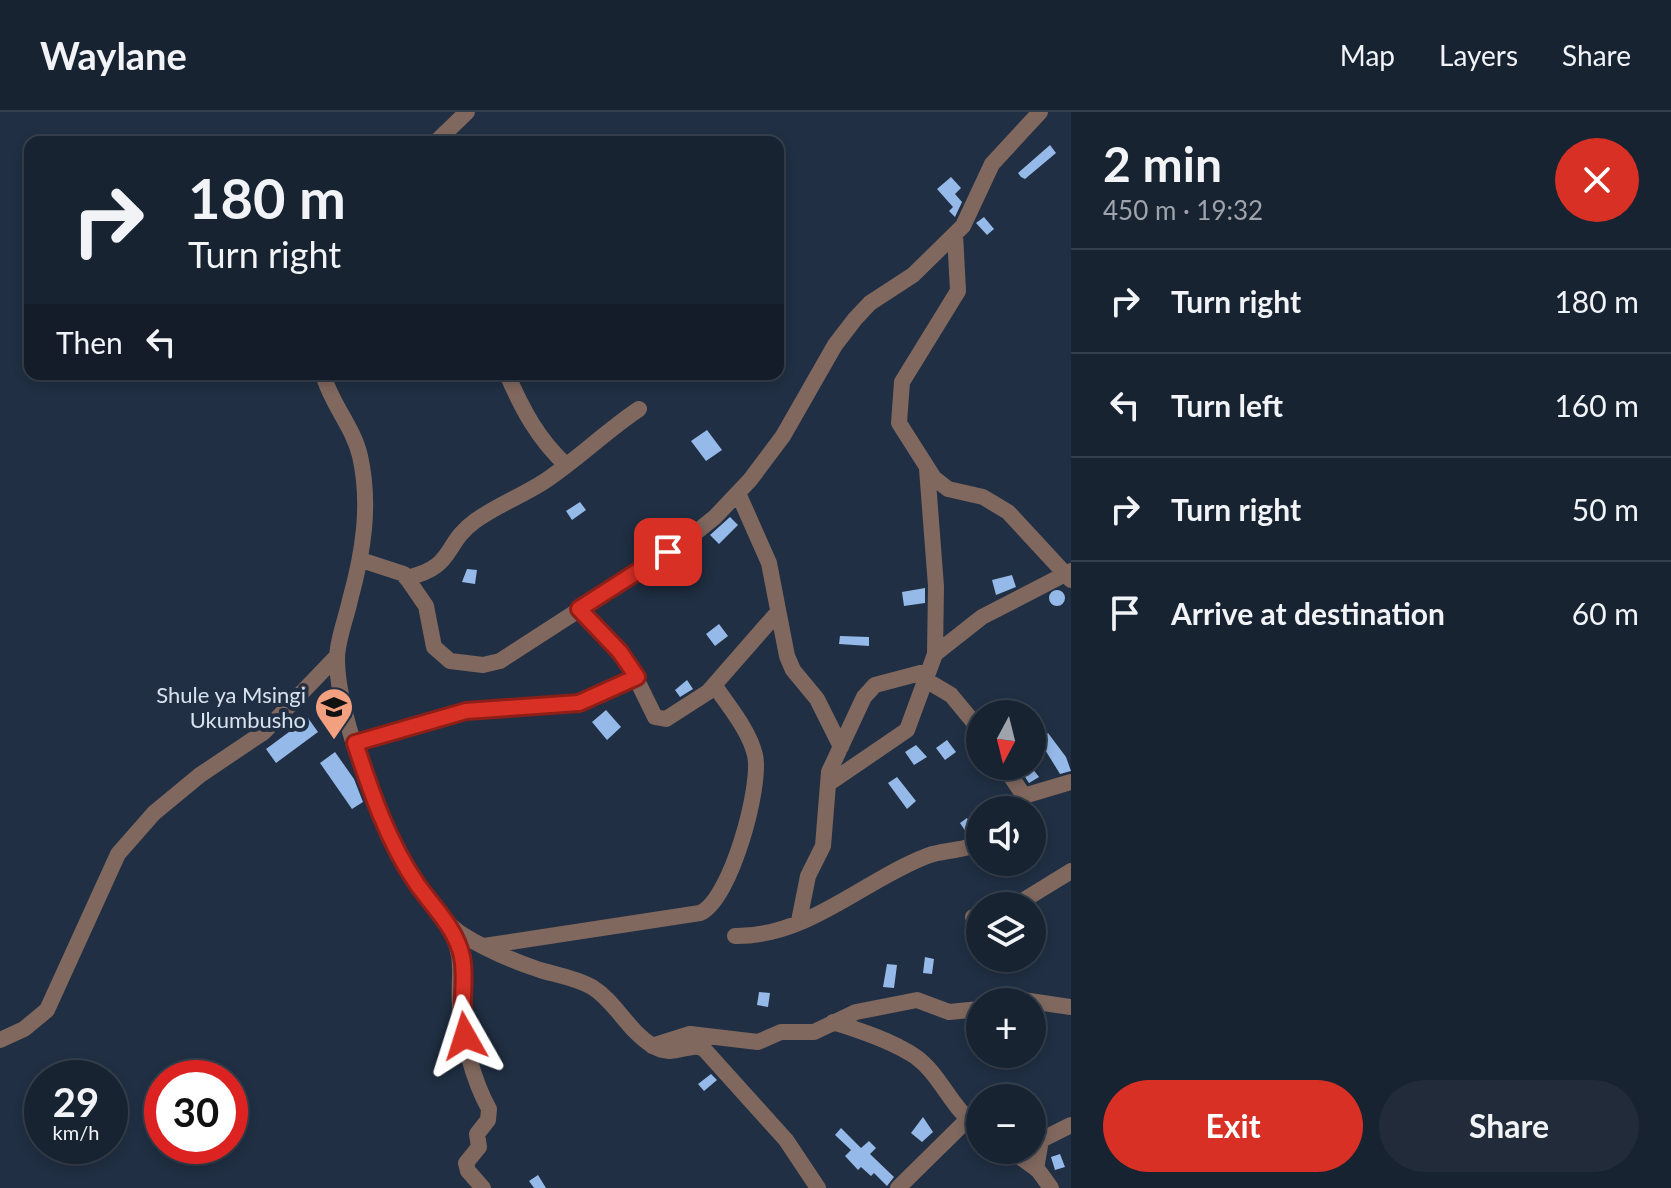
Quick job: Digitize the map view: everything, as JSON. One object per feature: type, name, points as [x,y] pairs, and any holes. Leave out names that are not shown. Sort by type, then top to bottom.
[{"type":"street","points":[[442,136],[467,112]]},
{"type":"street","points":[[361,560],[406,578],[426,606],[434,647],[450,661],[460,664],[500,661],[684,542],[738,493],[783,436],[835,345],[855,319],[882,294],[905,282],[955,234],[973,211],[992,164],[1040,112]]},
{"type":"street","points":[[935,654],[982,617],[1069,576],[1008,512],[983,497],[943,486],[927,469],[901,428],[900,394],[908,372],[958,291],[955,234]]},
{"type":"street","points":[[326,380],[359,454],[365,521],[361,560],[337,656],[339,694],[393,842],[417,884],[448,924],[462,958],[460,1002],[465,1036],[489,1109],[488,1120],[477,1134],[479,1147],[466,1163],[468,1171],[483,1188]]},
{"type":"street","points":[[510,380],[535,430],[566,465]]},
{"type":"street","points":[[406,578],[434,569],[473,522],[566,465],[639,409]]},
{"type":"street","points":[[828,784],[900,738],[913,718],[935,654],[936,586],[927,469]]},
{"type":"street","points":[[738,493],[763,545],[775,584],[782,640],[793,670],[817,699],[841,747]]},
{"type":"street","points":[[579,609],[620,652],[637,677],[653,714],[662,719],[678,714],[715,686],[778,612]]},
{"type":"street","points":[[0,1040],[24,1029],[47,1010],[118,854],[154,813],[200,775],[264,732],[337,656]]},
{"type":"street","points":[[799,921],[808,876],[823,846],[831,766],[868,689],[887,681],[926,675],[951,695],[966,713]]},
{"type":"street","points":[[355,743],[466,711],[579,703],[637,677]]},
{"type":"street","points":[[482,947],[708,910],[731,872],[756,769],[751,743],[715,686]]},
{"type":"street","points":[[1013,780],[1024,796],[1071,782]]},
{"type":"street","points":[[735,936],[765,935],[825,912],[925,856],[966,848]]},
{"type":"street","points":[[1037,892],[1071,871]]},
{"type":"street","points":[[448,924],[482,947],[590,986],[652,1046],[676,1053],[693,1047],[704,1049],[786,1140],[818,1188]]},
{"type":"street","points":[[652,1046],[690,1034],[758,1042],[781,1032],[814,1032],[867,1009],[917,1000],[949,1012],[966,1010]]},
{"type":"street","points":[[1046,1003],[1071,1007]]},
{"type":"street","points":[[833,1022],[859,1030],[916,1057],[966,1115]]},
{"type":"street","points":[[1036,1169],[1041,1140],[1071,1125]]},
{"type":"street","points":[[898,1188],[966,1131]]},
{"type":"street","points":[[1029,1164],[1051,1188]]},
{"type":"building","points":[[1050,145],[1056,153],[1025,179],[1021,177],[1018,173]]},
{"type":"building","points":[[951,177],[961,188],[955,194],[962,202],[955,217],[949,211],[953,207],[937,189]]},
{"type":"building","points":[[984,217],[994,229],[987,235],[976,223]]},
{"type":"building","points":[[707,430],[722,450],[706,461],[691,441]]},
{"type":"building","points":[[580,502],[586,510],[572,520],[566,511]]},
{"type":"building","points":[[730,517],[738,525],[719,544],[710,535]]},
{"type":"building","points":[[467,569],[477,570],[475,584],[462,582]]},
{"type":"building","points":[[1012,575],[1016,587],[996,595],[992,580]]},
{"type":"building","points":[[925,588],[925,603],[904,606],[902,592]]},
{"type":"building","points":[[1054,590],[1060,590],[1065,598],[1063,604],[1054,606],[1049,601],[1049,595]]},
{"type":"building","points":[[719,624],[728,636],[715,646],[706,634]]},
{"type":"building","points":[[840,636],[869,637],[869,646],[839,644]]},
{"type":"building","points":[[687,680],[693,689],[680,697],[675,690]]},
{"type":"building","points":[[606,710],[621,727],[607,740],[592,722]]},
{"type":"building","points":[[308,718],[318,732],[276,763],[266,749]]},
{"type":"building","points":[[1048,733],[1066,757],[1071,771],[1060,774],[1046,751]]},
{"type":"building","points":[[947,740],[956,752],[945,760],[936,748]]},
{"type":"building","points":[[916,745],[927,757],[914,765],[905,752]]},
{"type":"building","points":[[335,752],[354,779],[363,802],[352,809],[320,763]]},
{"type":"building","points":[[897,777],[916,801],[907,809],[888,783]]},
{"type":"building","points":[[925,957],[934,959],[932,974],[923,973]]},
{"type":"building","points":[[887,964],[897,965],[894,988],[883,987]]},
{"type":"building","points":[[759,992],[770,993],[768,1007],[757,1005]]},
{"type":"building","points":[[711,1074],[717,1080],[704,1091],[698,1084]]},
{"type":"building","points":[[923,1117],[933,1132],[922,1142],[911,1133]]},
{"type":"building","points":[[841,1128],[861,1148],[869,1141],[876,1148],[870,1154],[894,1177],[887,1186],[874,1173],[871,1176],[861,1167],[858,1170],[845,1156],[851,1150],[835,1135]]},
{"type":"building","points":[[1060,1154],[1065,1167],[1055,1170],[1051,1157]]},
{"type":"building","points":[[538,1175],[546,1188],[534,1188],[529,1181]]},
{"type":"place","name":"Shule ya Msingi Ukumbusho","points":[[334,741]]},
{"type":"route","points":[[465,1036],[460,1002],[461,953],[448,924],[417,884],[393,842],[355,743],[466,711],[523,706],[560,707],[579,703],[637,677],[620,652],[579,609],[668,552]]}]
